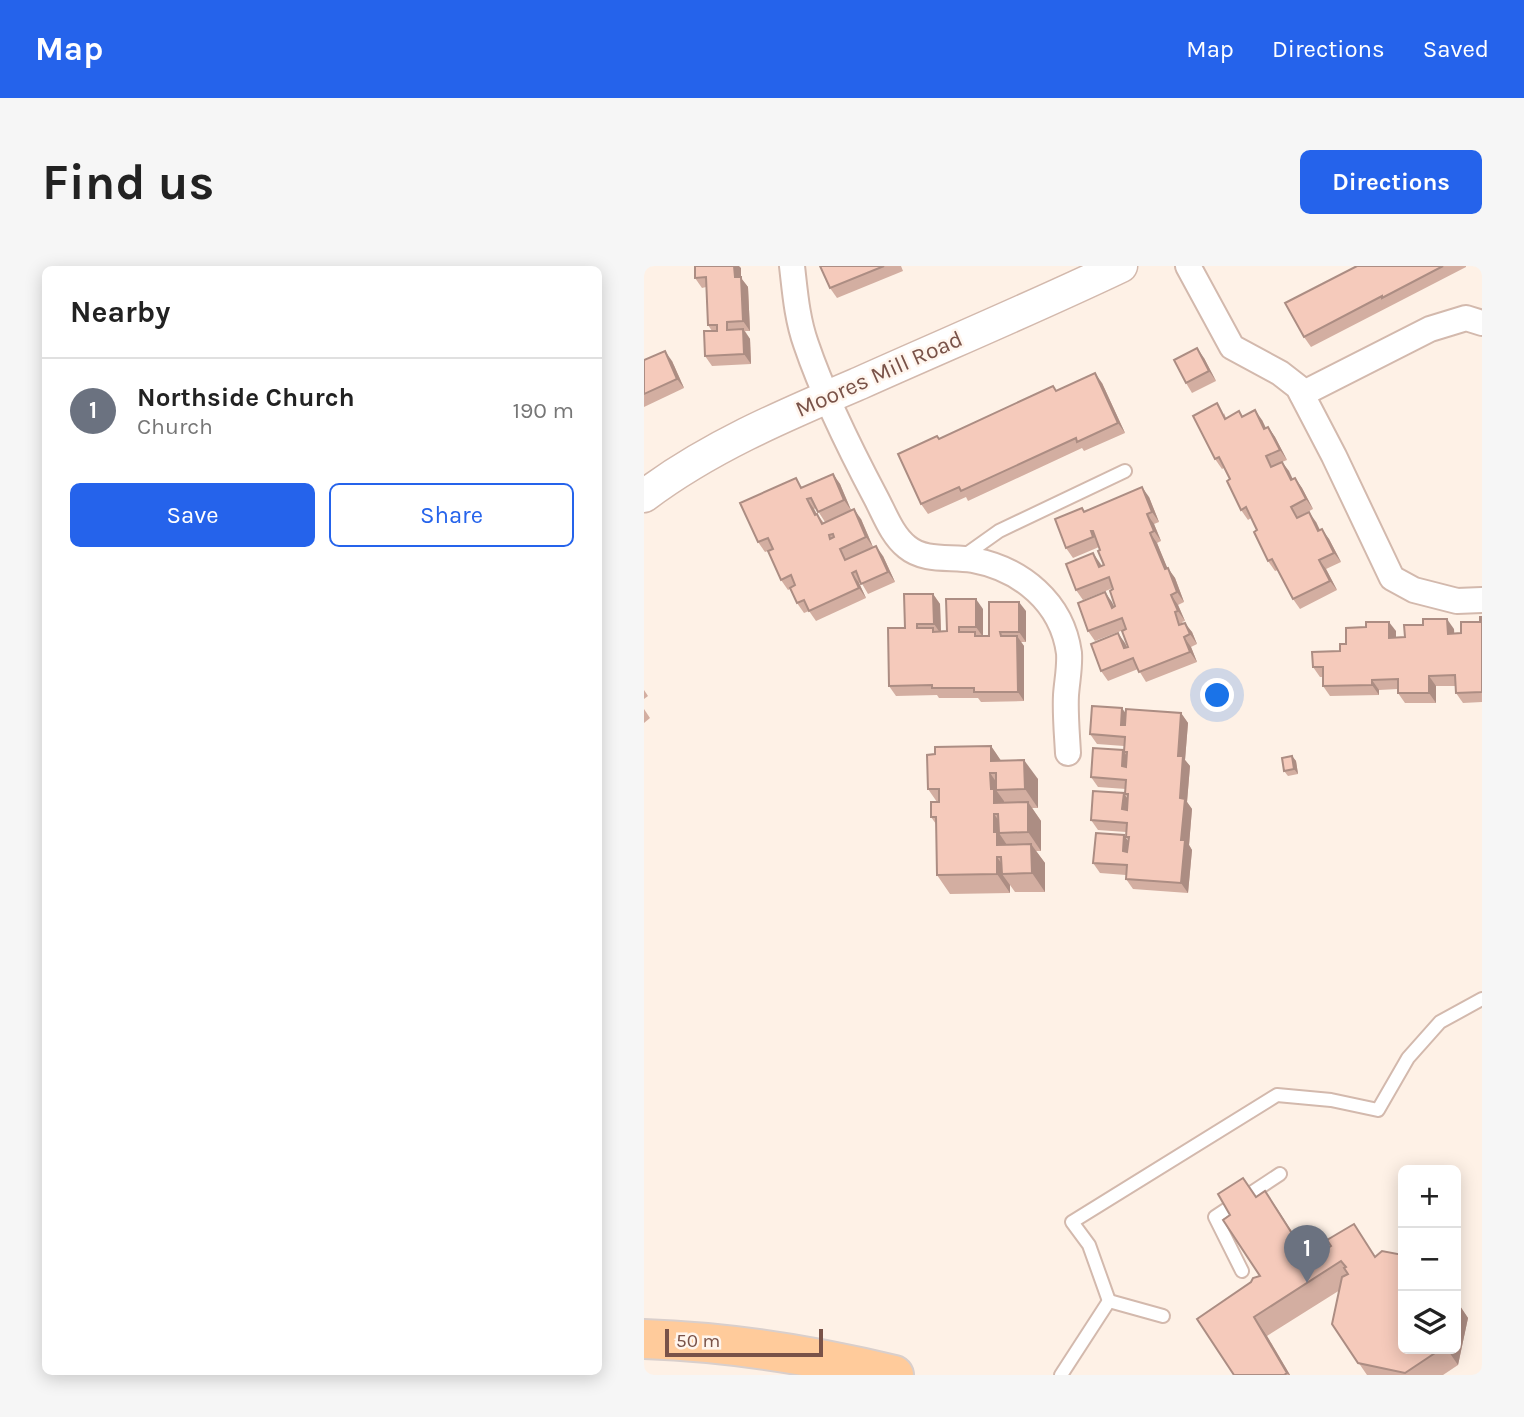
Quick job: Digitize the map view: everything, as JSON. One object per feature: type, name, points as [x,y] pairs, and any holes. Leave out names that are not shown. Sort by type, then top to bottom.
[{"type":"main road","points":[[644,1339],[749,1347],[840,1362],[894,1375]]},
{"type":"main road","points":[[644,1362],[738,1369],[776,1375]]},
{"type":"street","points":[[792,266],[805,342],[860,468],[897,538],[909,550],[923,556],[984,562],[1011,572],[1035,588],[1050,604],[1062,628],[1069,652],[1066,694],[1068,753]]},
{"type":"street","name":"Moores Mill Road","points":[[644,496],[735,439],[1121,266]]},
{"type":"street","points":[[1188,266],[1232,347],[1280,373],[1298,387],[1392,578],[1415,590],[1457,601],[1482,600]]},
{"type":"street","points":[[1302,394],[1430,329],[1466,318],[1482,323]]},
{"type":"lane","points":[[960,558],[999,531],[1125,471]]},
{"type":"lane","points":[[1109,1301],[1089,1245],[1072,1222],[1277,1095],[1331,1100],[1378,1110],[1408,1058],[1440,1021],[1482,999]]},
{"type":"lane","points":[[1241,1271],[1215,1217],[1280,1174]]},
{"type":"lane","points":[[1109,1301],[1163,1316]]},
{"type":"lane","points":[[1061,1375],[1109,1301]]},
{"type":"building","points":[[695,266],[734,266],[735,277],[741,277],[743,321],[727,322],[727,330],[743,329],[744,354],[705,356],[704,331],[717,331],[717,325],[708,325],[706,277],[695,278]]},
{"type":"building","points":[[820,266],[884,266],[830,288]]},
{"type":"building","points":[[1357,266],[1443,266],[1304,337],[1285,303]]},
{"type":"building","points":[[1197,348],[1209,371],[1186,383],[1174,360]]},
{"type":"building","points":[[665,351],[677,379],[644,394],[644,360]]},
{"type":"building","points":[[1095,373],[1118,423],[1077,442],[1076,438],[961,491],[959,487],[921,504],[898,454],[937,436],[939,439],[1053,386],[1056,391]]},
{"type":"building","points":[[1217,403],[1225,419],[1239,411],[1242,417],[1255,410],[1264,429],[1268,427],[1280,450],[1266,456],[1271,467],[1282,462],[1291,480],[1295,478],[1306,499],[1291,507],[1297,518],[1309,512],[1318,531],[1322,529],[1334,553],[1319,560],[1330,581],[1293,599],[1272,559],[1268,561],[1246,507],[1241,510],[1219,457],[1215,459],[1193,416]]},
{"type":"building","points":[[833,474],[844,500],[818,512],[811,498],[807,499],[815,515],[817,514],[822,524],[854,509],[866,537],[840,549],[845,560],[876,546],[888,572],[861,584],[856,571],[852,573],[859,588],[809,611],[804,600],[797,603],[790,588],[795,585],[791,575],[781,580],[768,551],[773,549],[768,538],[758,542],[740,503],[796,478],[801,488]]},
{"type":"building","points":[[1142,487],[1152,512],[1147,514],[1154,531],[1150,533],[1177,592],[1171,595],[1178,611],[1175,612],[1179,625],[1185,623],[1190,634],[1184,637],[1190,652],[1139,672],[1133,658],[1101,671],[1091,644],[1118,633],[1124,648],[1128,647],[1122,631],[1126,629],[1122,618],[1088,631],[1078,603],[1105,592],[1112,608],[1115,606],[1110,591],[1113,589],[1109,577],[1076,590],[1066,564],[1093,553],[1099,567],[1104,565],[1098,551],[1100,550],[1093,531],[1093,537],[1066,548],[1055,519],[1082,508],[1084,512]]},
{"type":"building","points":[[904,594],[933,594],[934,624],[917,624],[917,628],[933,628],[933,632],[947,631],[946,599],[976,599],[976,627],[959,627],[959,632],[975,632],[975,636],[989,636],[989,602],[1019,602],[1019,632],[1000,632],[1001,636],[1017,636],[1018,692],[974,692],[974,688],[932,688],[932,685],[889,686],[888,628],[905,628]]},
{"type":"building","points":[[1480,617],[1482,692],[1456,693],[1455,675],[1429,676],[1429,693],[1398,693],[1398,679],[1372,680],[1372,685],[1323,686],[1323,667],[1313,667],[1312,652],[1340,651],[1340,644],[1346,644],[1346,628],[1366,627],[1366,622],[1389,622],[1389,638],[1405,637],[1404,625],[1423,625],[1423,619],[1447,619],[1448,634],[1461,633],[1461,622],[1480,622]]},
{"type":"building","points":[[1092,706],[1122,708],[1121,725],[1125,725],[1126,709],[1181,713],[1178,756],[1183,756],[1180,798],[1185,799],[1181,840],[1185,840],[1181,883],[1126,879],[1127,865],[1093,863],[1096,833],[1124,835],[1123,851],[1127,852],[1129,837],[1126,837],[1127,823],[1091,820],[1093,791],[1124,793],[1122,809],[1127,810],[1128,794],[1125,794],[1126,780],[1091,777],[1093,748],[1123,750],[1122,766],[1126,767],[1127,752],[1124,752],[1125,737],[1090,734]]},
{"type":"building","points":[[991,746],[991,761],[1024,760],[1025,789],[996,790],[996,773],[990,773],[994,803],[1028,802],[1028,832],[999,833],[998,814],[994,814],[994,832],[997,832],[997,845],[1031,844],[1032,873],[1002,874],[1001,857],[997,857],[997,874],[937,875],[936,817],[931,817],[931,802],[939,802],[939,789],[928,789],[927,755],[935,754],[935,747]]},
{"type":"building","points":[[1292,756],[1294,769],[1284,771],[1282,758]]},
{"type":"building","points":[[1243,1178],[1256,1197],[1265,1191],[1309,1260],[1331,1246],[1327,1240],[1354,1224],[1375,1257],[1382,1251],[1398,1254],[1398,1354],[1434,1354],[1405,1373],[1358,1363],[1332,1324],[1342,1277],[1348,1274],[1341,1261],[1254,1317],[1287,1373],[1234,1375],[1197,1319],[1253,1278],[1260,1276],[1223,1220],[1230,1215],[1218,1194]]},
{"type":"place","name":"Northside Church","points":[[1307,1283]]}]
